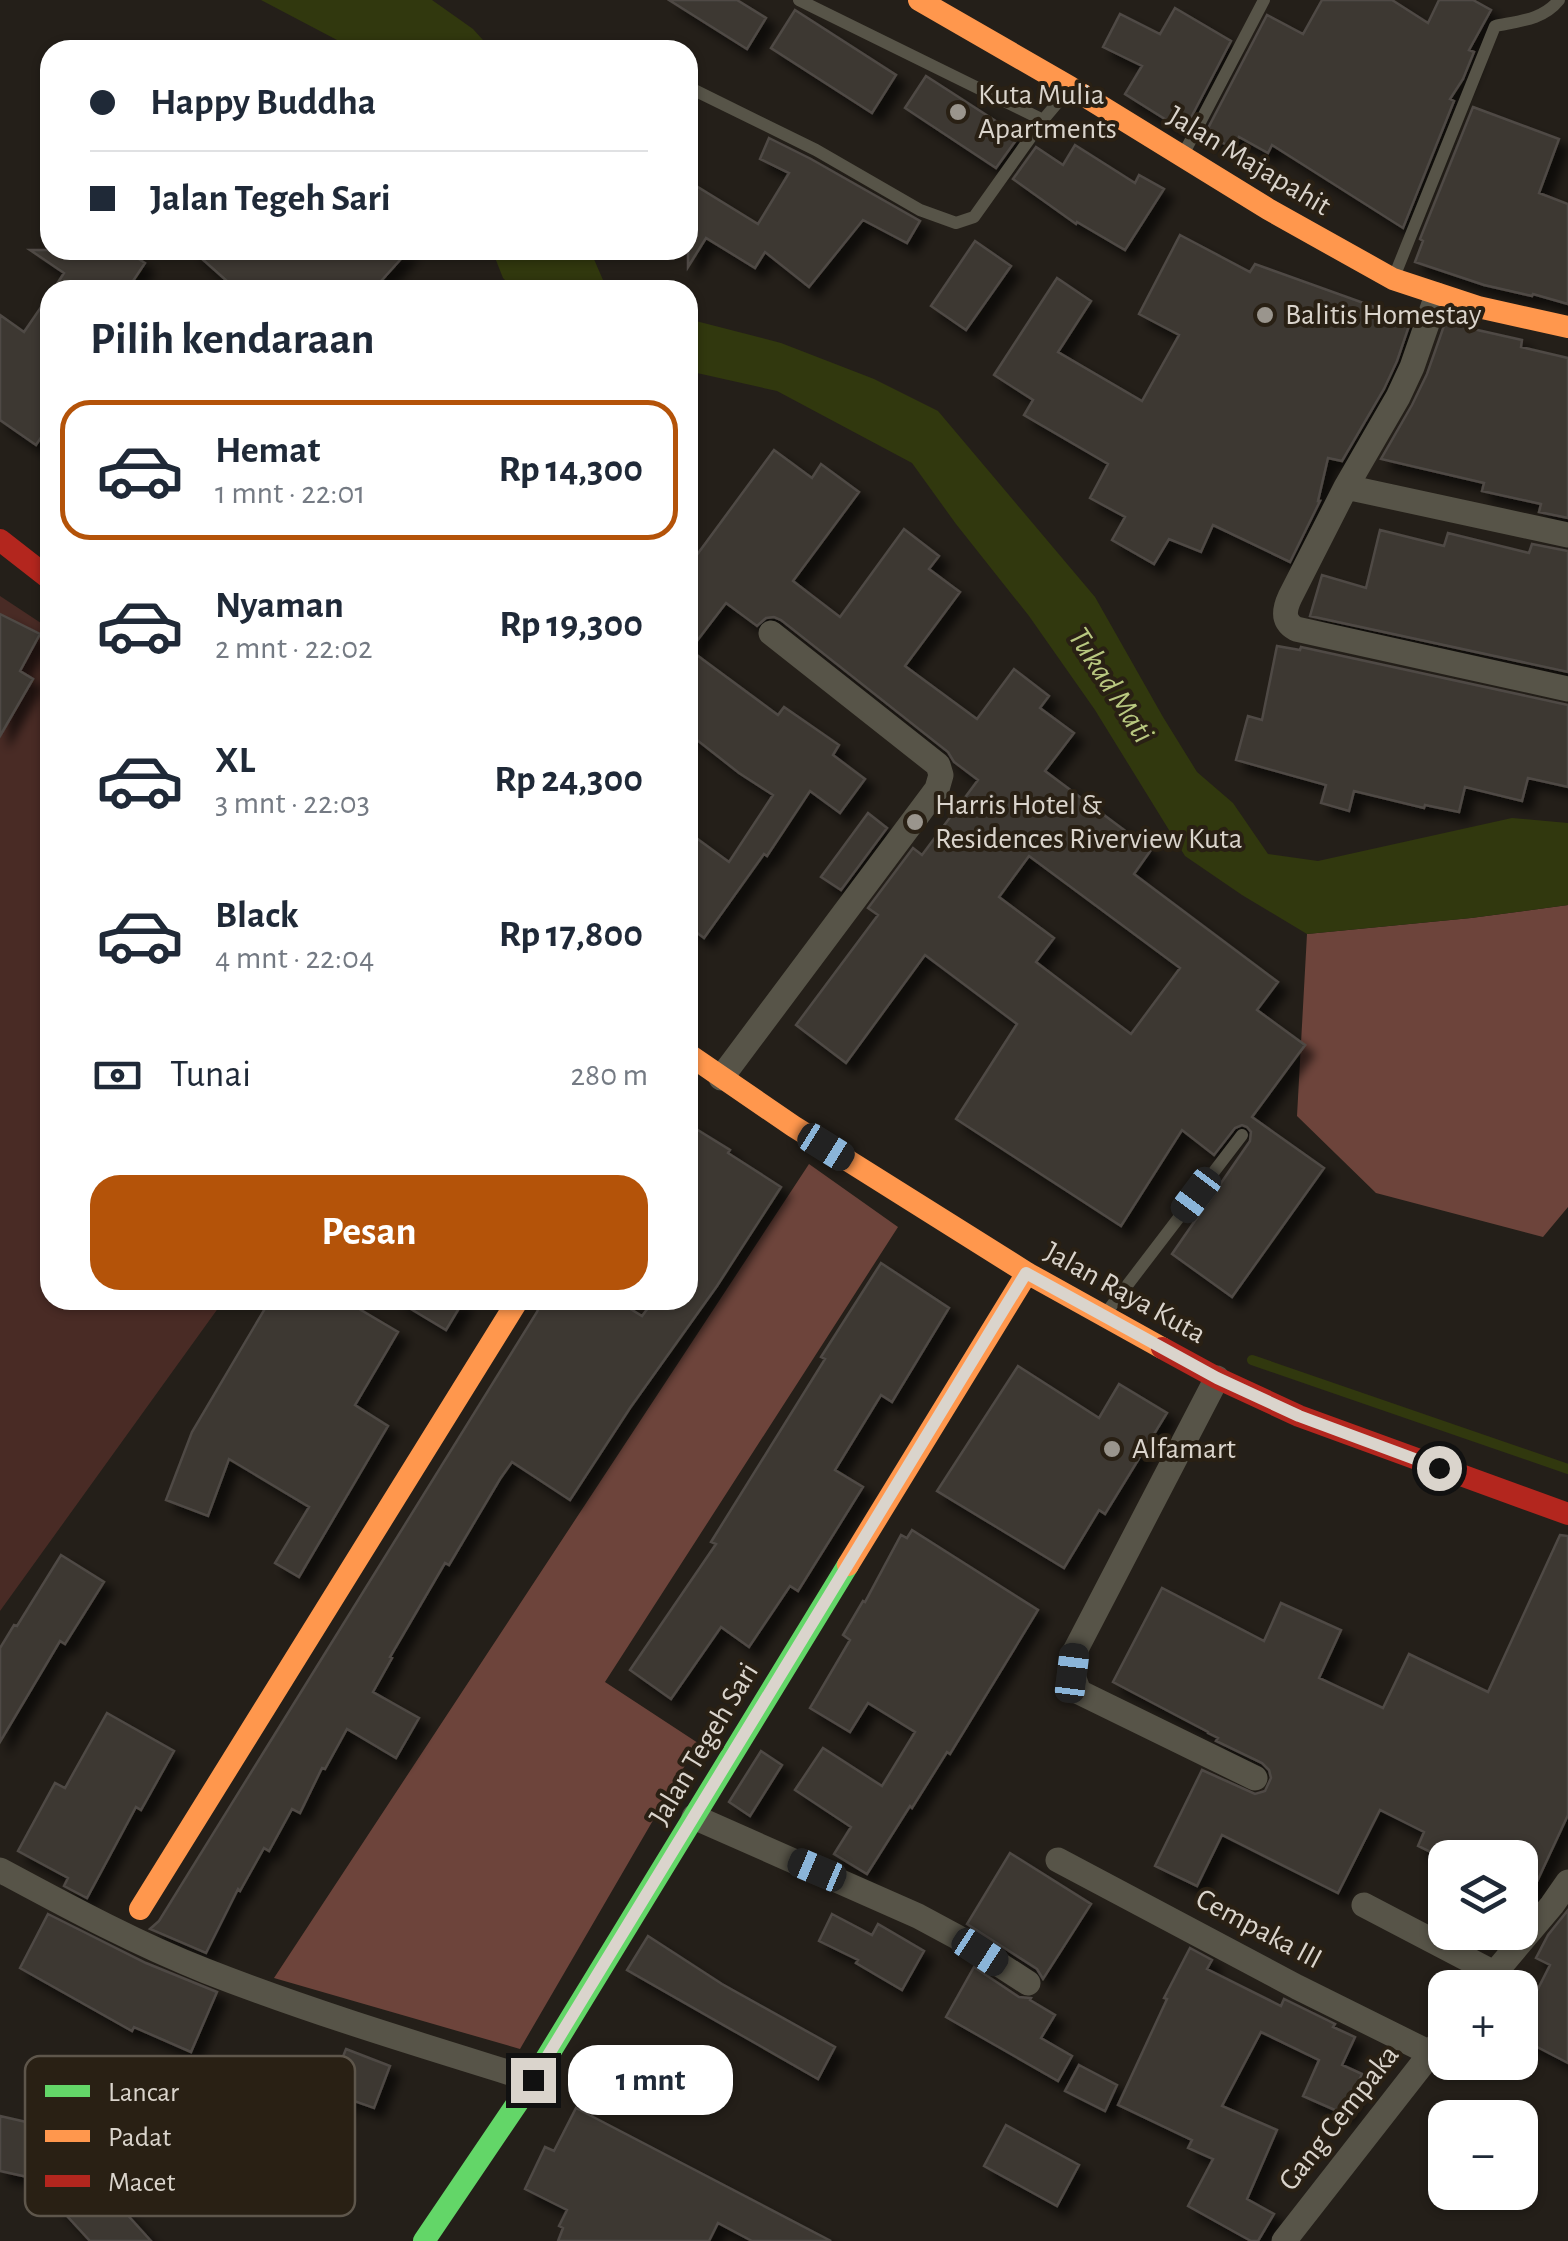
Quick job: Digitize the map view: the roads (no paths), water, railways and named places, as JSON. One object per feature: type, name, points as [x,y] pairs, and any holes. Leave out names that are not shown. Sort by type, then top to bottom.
[{"type":"street","name":"Jalan Majapahit","points":[[919,0],[1183,155],[1268,210],[1393,279],[1437,295],[1568,328]]},
{"type":"street","points":[[1437,295],[1412,368],[1286,604],[1286,618],[1296,629],[1568,689]]},
{"type":"street","points":[[1346,487],[1568,535]]},
{"type":"street","points":[[0,540],[40,571]]},
{"type":"street","points":[[722,1078],[937,788],[942,775],[938,764],[771,633]]},
{"type":"street","name":"Jalan Raya Kuta","points":[[698,1061],[1026,1273],[1217,1378],[1299,1416],[1568,1514]]},
{"type":"street","name":"Jalan Tegeh Sari","points":[[430,2239],[533,2080],[1026,1273]]},
{"type":"street","points":[[140,1908],[512,1310]]},
{"type":"street","points":[[1217,1378],[1075,1652],[1072,1673],[1079,1692],[1255,1778]]},
{"type":"street","points":[[694,1817],[918,1916],[957,1936],[1028,1983]]},
{"type":"street","name":"Cempaka III","points":[[1058,1860],[1297,1987],[1428,2040]]},
{"type":"street","points":[[0,1870],[203,1970],[533,2080]]},
{"type":"street","points":[[1497,1970],[1568,1882]]},
{"type":"street","points":[[1364,1905],[1471,1970]]},
{"type":"street","name":"Gang Cempaka","points":[[1284,2241],[1428,2057]]},
{"type":"lane","points":[[798,0],[1043,120]]},
{"type":"lane","points":[[1183,155],[1264,0]]},
{"type":"lane","points":[[1393,279],[1495,26],[1539,17],[1559,0]]},
{"type":"lane","points":[[698,92],[816,150],[920,210],[956,223],[974,218],[1070,88]]},
{"type":"lane","points":[[1104,1316],[1242,1135]]},
{"type":"water","points":[[261,0],[432,0],[483,40],[337,40]]},
{"type":"water","points":[[496,260],[594,260],[603,280],[505,280]]},
{"type":"water","name":"Tukad Mati","points":[[698,322],[781,343],[874,379],[938,411],[1095,597],[1197,772],[1233,803],[1268,854],[1318,861],[1512,818],[1568,823],[1568,905],[1307,934],[1242,895],[1185,856],[1095,710],[912,463],[777,391],[698,373]]},
{"type":"waterway","points":[[1252,1360],[1568,1469]]},
{"type":"place","name":"Kuta Mulia Apartments","points":[[958,112]]},
{"type":"place","name":"Balitis Homestay","points":[[1265,315]]},
{"type":"place","name":"Harris Hotel & Residences Riverview Kuta","points":[[915,822]]},
{"type":"place","name":"Alfamart","points":[[1112,1449]]}]
